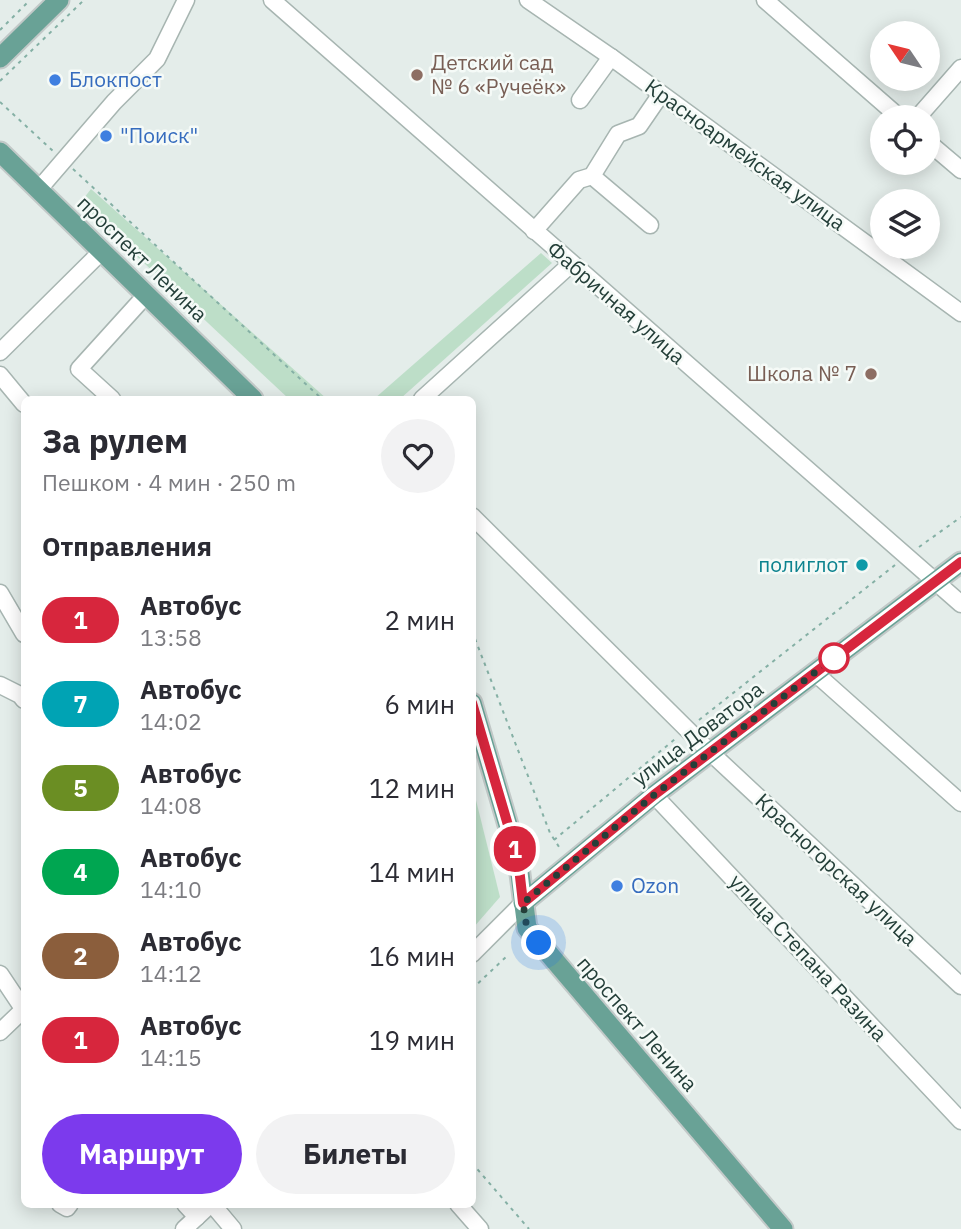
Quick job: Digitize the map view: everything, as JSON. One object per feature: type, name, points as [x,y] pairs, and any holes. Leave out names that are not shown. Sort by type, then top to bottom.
[{"type":"main road","points":[[0,58],[58,0]]},
{"type":"main road","name":"проспект Ленина","points":[[0,152],[250,396]]},
{"type":"main road","name":"улица Доватора","points":[[523,903],[654,795],[961,562]]},
{"type":"main road","name":"проспект Ленина","points":[[476,716],[518,859],[527,929],[783,1229]]},
{"type":"street","points":[[38,189],[114,102],[157,59],[186,0]]},
{"type":"street","name":"Фабричная улица","points":[[272,0],[961,604]]},
{"type":"street","name":"Красноармейская улица","points":[[528,0],[611,57],[961,313]]},
{"type":"street","points":[[765,0],[885,105]]},
{"type":"street","points":[[580,100],[611,57]]},
{"type":"street","points":[[929,105],[961,68]]},
{"type":"street","points":[[534,231],[579,180],[592,176],[618,134],[639,125],[661,94]]},
{"type":"street","points":[[940,152],[961,170]]},
{"type":"street","points":[[592,176],[650,225]]},
{"type":"street","points":[[0,352],[102,251]]},
{"type":"street","points":[[425,396],[571,264]]},
{"type":"street","points":[[109,396],[79,369],[146,295]]},
{"type":"street","points":[[0,375],[21,400]]},
{"type":"street","points":[[476,520],[711,753]]},
{"type":"street","points":[[0,593],[18,606]]},
{"type":"street","points":[[815,673],[961,803]]},
{"type":"street","points":[[0,685],[21,693]]},
{"type":"street","name":"Красногорская улица","points":[[711,753],[961,986]]},
{"type":"street","name":"улица Степана Разина","points":[[654,795],[961,1121]]},
{"type":"street","name":"улица Доватора","points":[[476,950],[523,903]]},
{"type":"street","points":[[0,974],[21,1005]]},
{"type":"street","points":[[0,1032],[21,1012]]},
{"type":"street","points":[[189,1208],[197,1217]]},
{"type":"street","points":[[184,1229],[207,1208]]},
{"type":"street","points":[[215,1208],[233,1229]]},
{"type":"street","points":[[462,1208],[480,1229]]},
{"type":"path","points":[[0,30],[30,0]]},
{"type":"path","points":[[0,81],[84,0]]},
{"type":"path","points":[[0,102],[318,396]]},
{"type":"path","points":[[554,840],[687,729],[907,556],[961,517]]},
{"type":"path","points":[[476,641],[554,840],[569,863]]},
{"type":"path","points":[[476,985],[507,956]]},
{"type":"path","points":[[476,1168],[528,1229]]},
{"type":"green space","points":[[91,189],[324,396],[286,396],[80,203]]},
{"type":"green space","points":[[541,253],[552,263],[403,396],[377,396]]},
{"type":"green space","points":[[476,800],[500,897],[476,925]]},
{"type":"bus line","name":"1","points":[[476,717],[518,859],[523,903],[654,795],[961,562]]},
{"type":"place","name":"Детский сад № 6 «Ручеёк»","points":[[417,75]]},
{"type":"place","name":"Блокпост","points":[[55,80]]},
{"type":"place","name":"\"Поиск\"","points":[[106,136]]},
{"type":"place","name":"Школа № 7","points":[[871,374]]},
{"type":"place","name":"полиглот","points":[[862,565]]},
{"type":"place","name":"Ozon","points":[[617,886]]},
{"type":"route","points":[[539,943],[527,929],[523,903],[654,795],[834,658]]}]
